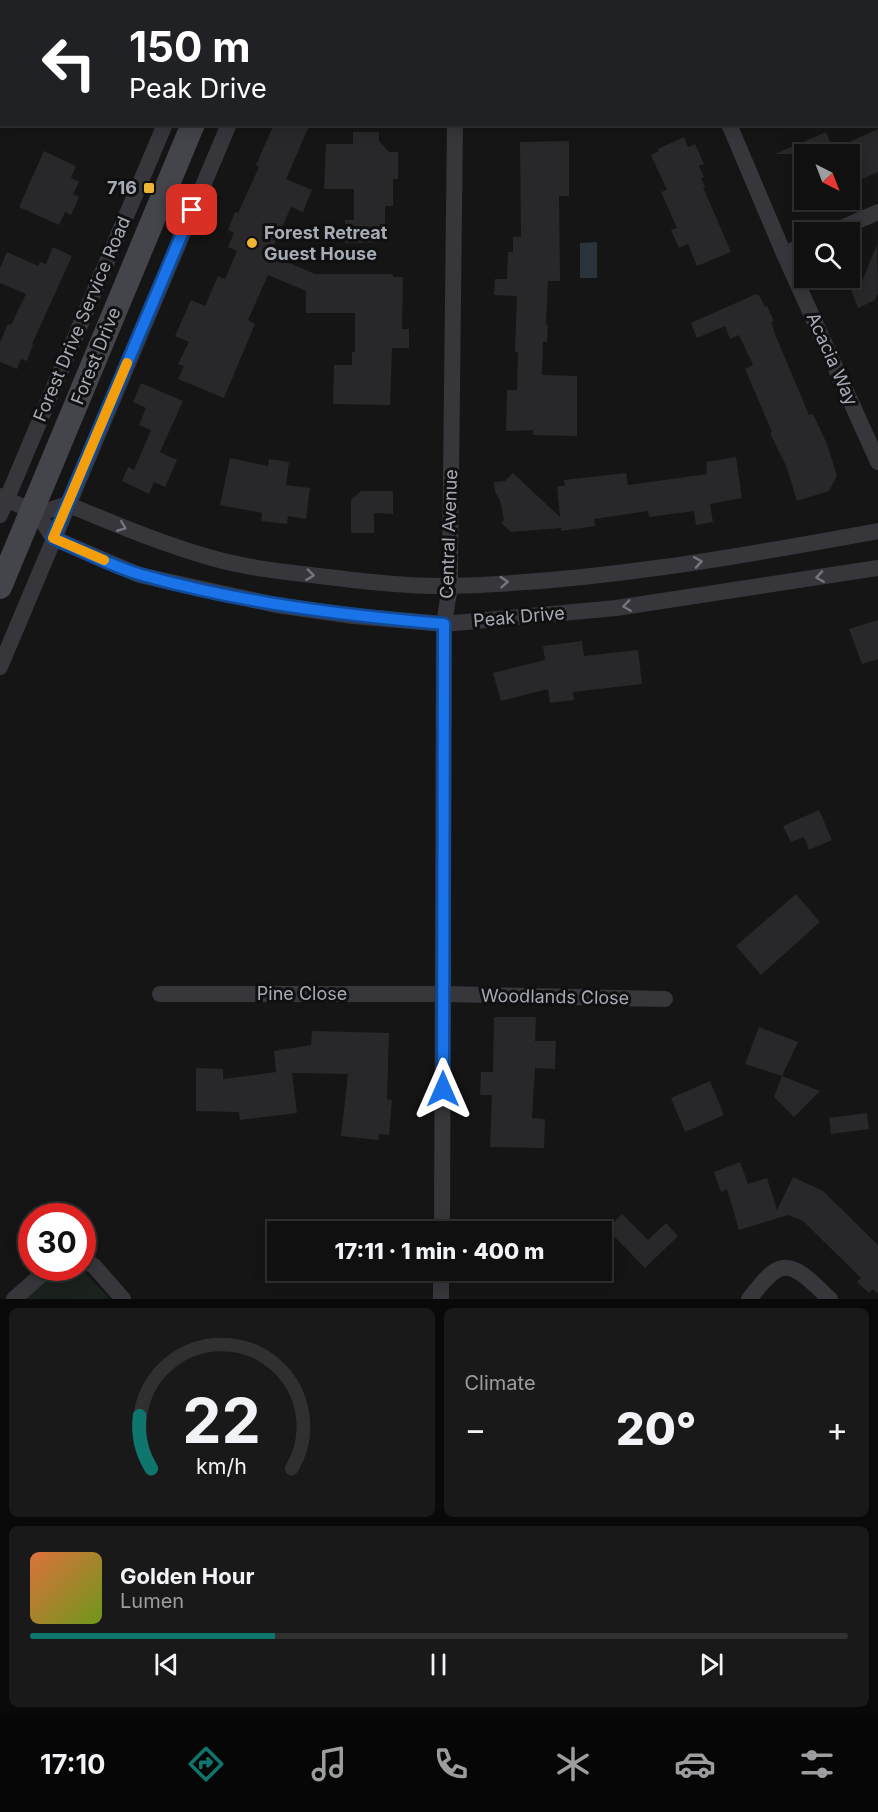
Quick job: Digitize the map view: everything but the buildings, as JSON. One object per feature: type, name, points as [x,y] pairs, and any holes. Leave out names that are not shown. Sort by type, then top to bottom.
[{"type":"main road","name":"Forest Drive","points":[[0,587],[35,512],[193,126]]},
{"type":"street","name":"Forest Drive Service Road","points":[[2,504],[164,126]]},
{"type":"street","points":[[0,667],[228,126]]},
{"type":"street","name":"Central Avenue","points":[[442,1221],[444,624],[450,586],[455,126]]},
{"type":"street","name":"Acacia Way","points":[[730,126],[784,254],[878,462]]},
{"type":"street","points":[[855,222],[878,212]]},
{"type":"street","points":[[784,254],[794,250]]},
{"type":"street","points":[[2,504],[35,512],[67,504]]},
{"type":"street","name":"Peak Drive","points":[[67,504],[152,539],[214,559],[283,572],[356,581],[450,586],[610,576],[756,554],[878,531]]},
{"type":"street","points":[[35,512],[53,538]]},
{"type":"street","name":"Peak Drive","points":[[53,538],[140,575],[208,591],[276,605],[353,616],[444,624],[616,608],[878,568]]},
{"type":"street","name":"Pine Close","points":[[160,994],[444,994]]},
{"type":"street","name":"Woodlands Close","points":[[444,994],[665,999]]},
{"type":"street","points":[[96,1268],[123,1299]]},
{"type":"street","points":[[749,1299],[769,1277],[780,1269],[790,1268],[801,1274],[830,1299]]},
{"type":"street","points":[[14,1299],[34,1281]]},
{"type":"street","points":[[441,1281],[441,1299]]},
{"type":"shaded area","points":[[597,242],[597,278],[580,278],[580,243]]},
{"type":"shaded area","points":[[42,1281],[93,1281],[110,1299],[22,1299]]},
{"type":"slow traffic","points":[[104,560],[53,538],[127,363]]},
{"type":"place","name":"716","points":[[149,188]]},
{"type":"place","name":"Forest Retreat Guest House","points":[[252,243]]},
{"type":"route","points":[[192,210],[53,538],[140,575],[208,591],[276,605],[353,616],[444,624],[443,1089]]}]
